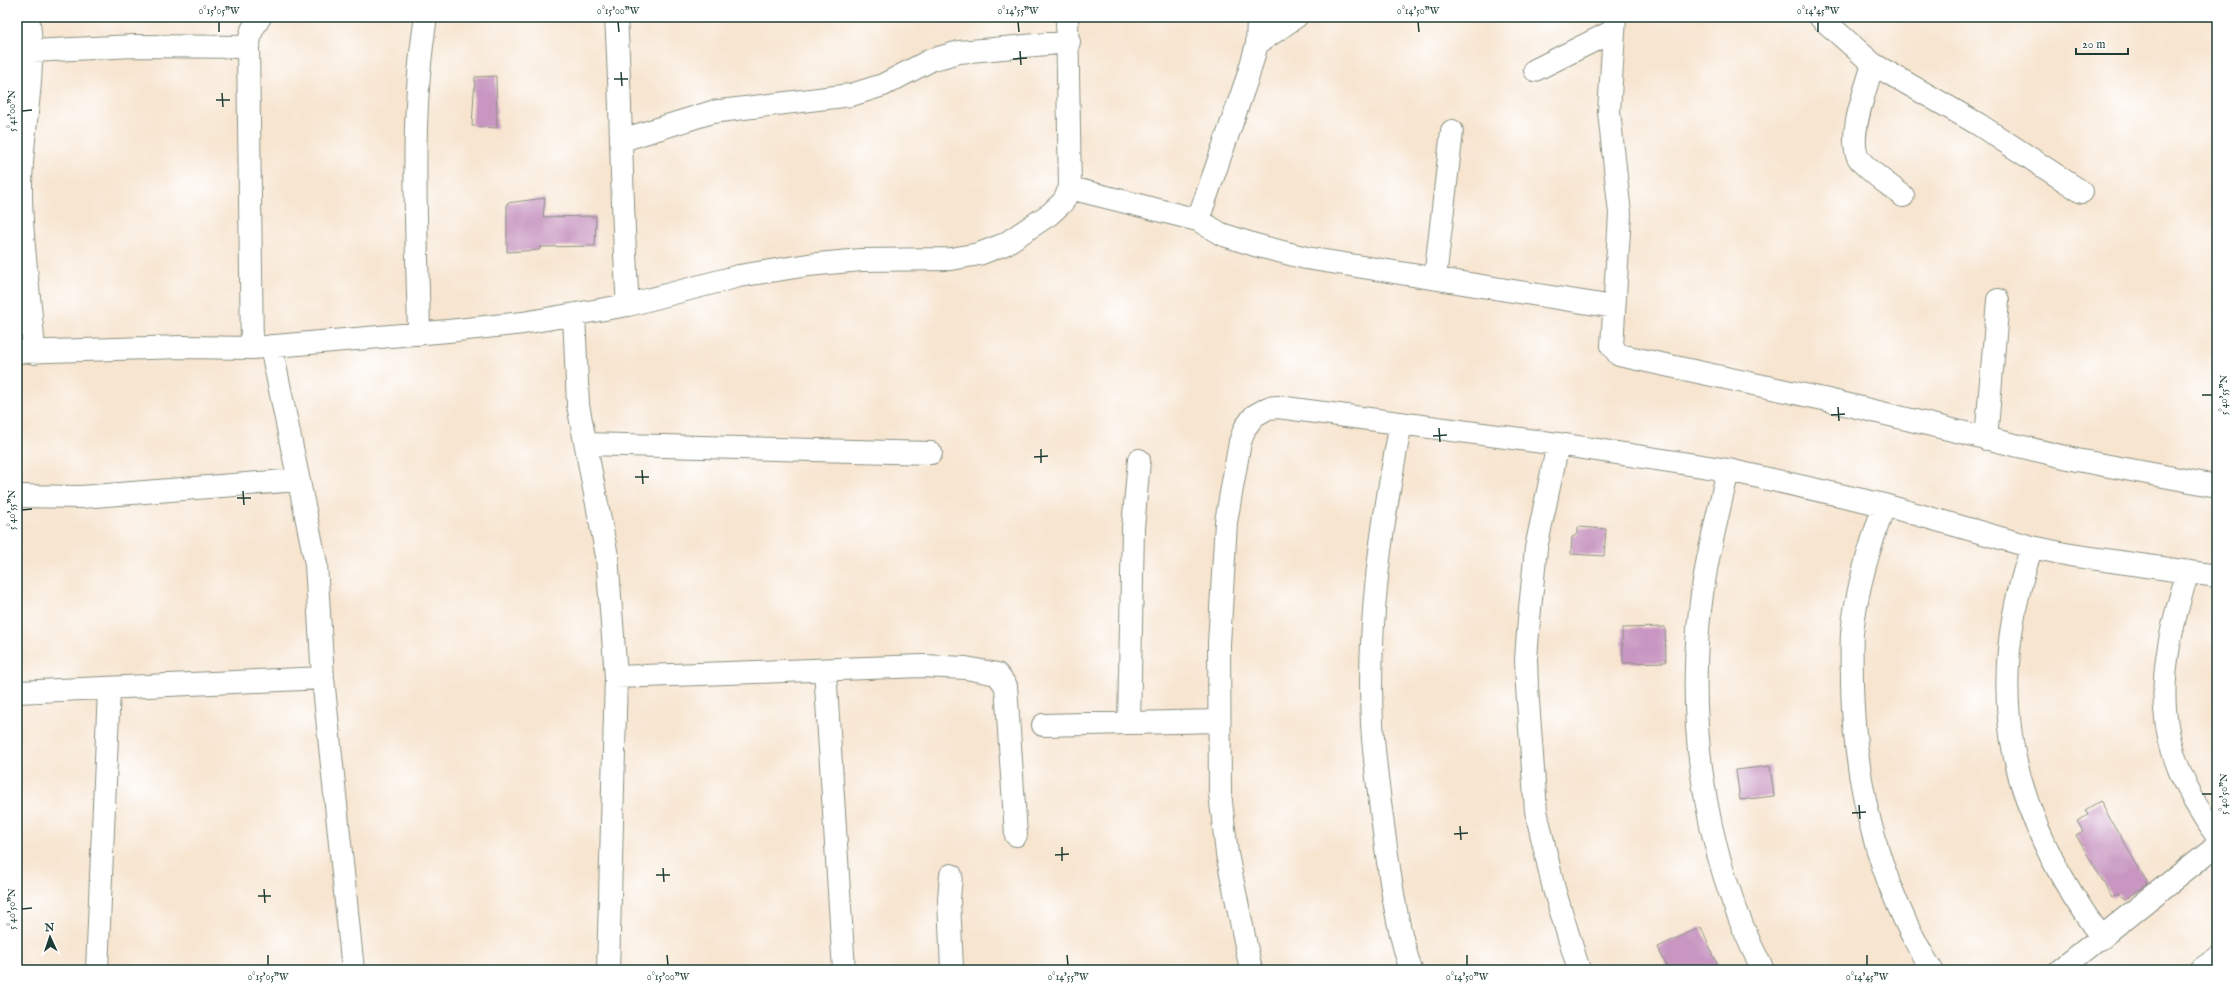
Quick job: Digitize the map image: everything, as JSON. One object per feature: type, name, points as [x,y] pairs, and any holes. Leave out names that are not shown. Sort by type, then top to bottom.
[{"type":"street","points":[[28,17],[32,52],[21,191],[24,261],[32,320],[25,352],[262,347],[419,334],[523,323],[574,315],[628,305],[739,276],[808,265],[861,260],[951,259],[980,254],[1005,244],[1029,230],[1063,202],[1070,188],[1069,42],[1066,17]]},
{"type":"street","points":[[260,17],[252,30],[248,47],[262,347],[298,480],[316,564],[323,678],[354,970]]},
{"type":"street","points":[[419,334],[416,108],[419,61],[426,17]]},
{"type":"street","points":[[616,17],[622,140],[624,242],[628,305]]},
{"type":"street","points":[[1198,220],[1248,76],[1257,44],[1258,17]]},
{"type":"street","points":[[1257,44],[1296,17]]},
{"type":"street","points":[[1820,17],[1872,64],[1978,124],[2082,192]]},
{"type":"street","points":[[1535,70],[1614,24]]},
{"type":"street","points":[[1614,24],[1609,112],[1620,214],[1612,346],[1620,355],[1828,400],[2077,460],[2217,486]]},
{"type":"street","points":[[622,140],[712,112],[851,95],[883,85],[931,60],[959,52],[1069,42]]},
{"type":"street","points":[[32,52],[134,46],[248,47]]},
{"type":"street","points":[[1872,64],[1855,132],[1854,144],[1859,159],[1903,196]]},
{"type":"street","points":[[1435,278],[1452,131]]},
{"type":"street","points":[[1070,188],[1198,220],[1221,234],[1306,258],[1614,307]]},
{"type":"street","points":[[1986,439],[1998,300]]},
{"type":"street","points":[[574,315],[578,405],[607,556],[616,677],[608,970]]},
{"type":"street","points":[[1251,970],[1227,854],[1220,793],[1218,721],[1219,644],[1226,522],[1240,442],[1245,428],[1259,412],[1268,408],[1278,407],[1558,444],[1728,470],[1884,505],[2032,547],[2070,555],[2217,576]]},
{"type":"street","points":[[1401,423],[1378,552],[1374,608],[1372,724],[1381,807],[1397,917],[1411,970]]},
{"type":"street","points":[[586,444],[931,453]]},
{"type":"street","points":[[1558,444],[1536,548],[1529,619],[1526,680],[1536,811],[1554,889],[1579,970]]},
{"type":"street","points":[[1129,723],[1133,528],[1138,460]]},
{"type":"street","points":[[1728,470],[1706,565],[1696,690],[1698,724],[1706,793],[1714,842],[1734,907],[1763,970]]},
{"type":"street","points":[[17,496],[81,497],[298,480]]},
{"type":"street","points":[[1884,505],[1863,574],[1852,634],[1854,728],[1857,754],[1871,826],[1884,869],[1901,912],[1924,960],[1932,970]]},
{"type":"street","points":[[2032,547],[2021,578],[2010,635],[2006,692],[2013,757],[2033,819],[2047,853],[2065,884],[2102,938]]},
{"type":"street","points":[[2188,572],[2177,607],[2168,648],[2164,695],[2167,729],[2173,756],[2186,788],[2198,810],[2217,836]]},
{"type":"street","points":[[616,677],[944,667],[972,669],[997,674],[1006,686],[1016,835]]},
{"type":"street","points":[[825,670],[844,970]]},
{"type":"street","points":[[17,692],[323,678]]},
{"type":"street","points":[[98,970],[109,688]]},
{"type":"street","points":[[1043,726],[1218,721]]},
{"type":"street","points":[[2060,970],[2217,845]]},
{"type":"street","points":[[951,875],[949,899],[952,970]]},
{"type":"street","points":[[2200,970],[2217,958]]},
{"type":"building","points":[[496,76],[497,128],[472,126],[475,77]]},
{"type":"building","points":[[545,198],[543,217],[596,216],[595,246],[540,247],[539,250],[507,252],[507,203]]},
{"type":"building","points":[[1578,527],[1606,529],[1604,556],[1571,554],[1572,537],[1578,534]]},
{"type":"building","points":[[1665,627],[1666,662],[1623,663],[1622,628]]},
{"type":"building","points":[[1770,766],[1774,796],[1740,800],[1736,770]]},
{"type":"building","points":[[2100,801],[2148,884],[2123,900],[2118,893],[2112,897],[2076,835],[2083,831],[2077,821],[2088,815],[2085,810]]},
{"type":"building","points":[[1701,927],[1720,970],[1668,970],[1658,947]]}]
